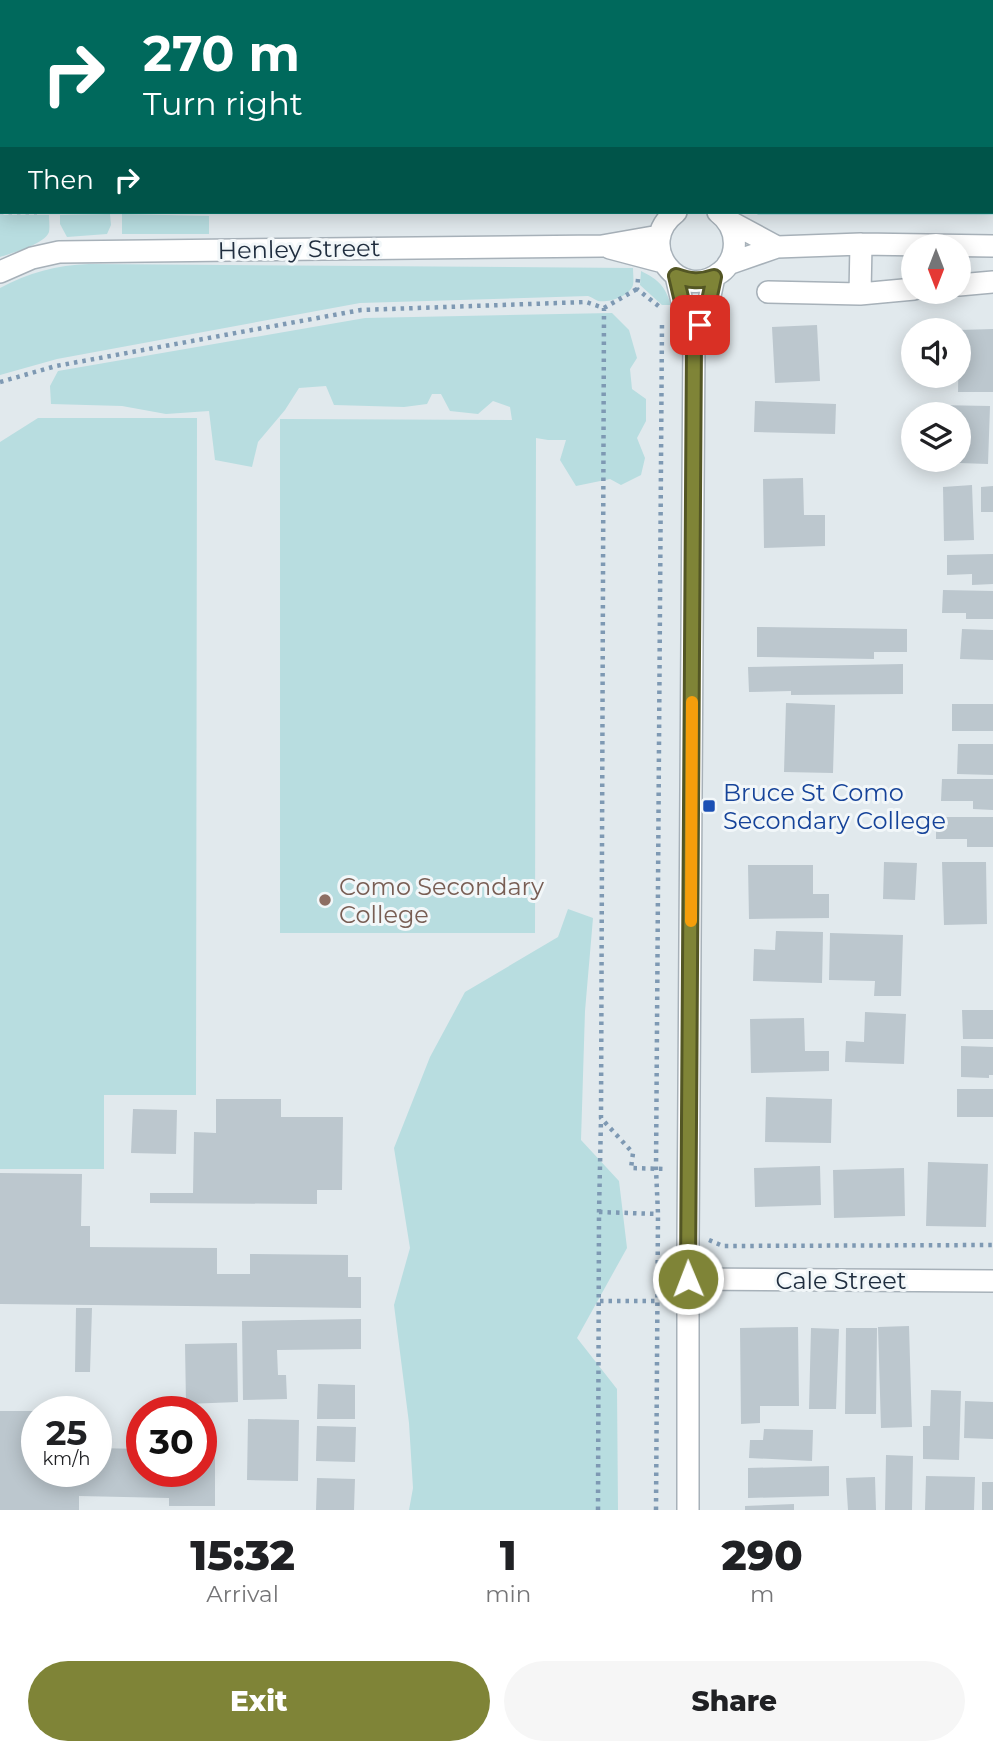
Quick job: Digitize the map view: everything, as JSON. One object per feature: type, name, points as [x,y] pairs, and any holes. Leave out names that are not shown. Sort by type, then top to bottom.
[{"type":"street","points":[[673,214],[664,223],[659,236],[659,249],[669,269],[694,340],[688,1510]]},
{"type":"street","points":[[722,216],[777,247]]},
{"type":"street","points":[[694,340],[721,271],[734,254],[732,227],[722,216]]},
{"type":"street","name":"Henley Street","points":[[0,272],[32,258],[59,251],[602,246],[659,236]]},
{"type":"street","points":[[721,271],[777,247],[861,244],[993,246]]},
{"type":"street","points":[[860,294],[861,244]]},
{"type":"street","name":"Henley Street","points":[[602,246],[669,269],[688,281],[702,282],[721,271]]},
{"type":"street","points":[[971,284],[993,282]]},
{"type":"street","points":[[768,292],[860,294],[901,290]]},
{"type":"street","name":"Cale Street","points":[[688,1279],[993,1281]]},
{"type":"path","points":[[0,382],[56,366],[362,310],[586,302],[604,308],[637,289]]},
{"type":"path","points":[[598,1510],[604,308]]},
{"type":"path","points":[[656,1510],[662,309]]},
{"type":"path","points":[[601,1118],[633,1153],[631,1168],[689,1169]]},
{"type":"path","points":[[599,1212],[658,1214]]},
{"type":"path","points":[[709,1240],[723,1246],[993,1245]]},
{"type":"path","points":[[600,1301],[657,1301]]},
{"type":"shaded area","points":[[110,214],[111,225],[107,234],[67,237],[60,224],[60,215]]},
{"type":"shaded area","points":[[122,214],[209,216],[209,234],[122,234]]},
{"type":"shaded area","points":[[757,214],[993,215],[758,215]]},
{"type":"shaded area","points":[[0,215],[49,215],[49,232],[35,244],[0,257]]},
{"type":"shaded area","points":[[89,264],[633,268],[633,285],[624,295],[603,301],[588,296],[360,303],[57,359],[0,375],[0,288],[43,271]]},
{"type":"shaded area","points":[[641,271],[660,284],[671,305],[662,305],[640,285]]},
{"type":"shaded area","points":[[612,313],[629,330],[637,358],[630,369],[632,389],[646,399],[646,421],[637,438],[645,458],[641,475],[621,485],[610,479],[576,486],[560,460],[566,440],[536,438],[535,933],[280,933],[280,419],[512,420],[510,407],[493,401],[478,414],[450,411],[441,394],[432,394],[427,404],[404,407],[334,405],[326,386],[299,388],[285,410],[258,442],[252,467],[215,460],[209,411],[166,414],[122,406],[51,404],[50,386],[58,371],[365,318]]},
{"type":"shaded area","points":[[38,418],[197,418],[196,1095],[104,1095],[104,1169],[0,1169],[0,442]]},
{"type":"shaded area","points":[[568,909],[593,918],[585,1011],[581,1140],[619,1181],[627,1248],[577,1338],[617,1389],[618,1510],[409,1510],[413,1488],[409,1423],[394,1305],[410,1248],[394,1148],[430,1057],[465,992],[558,937]]},
{"type":"building","points":[[817,325],[820,381],[775,383],[772,327]]},
{"type":"building","points":[[993,329],[993,392],[958,392],[958,388],[971,388],[971,330]]},
{"type":"building","points":[[755,401],[836,404],[835,434],[754,432]]},
{"type":"building","points":[[971,406],[990,406],[988,464],[971,463]]},
{"type":"building","points":[[803,478],[804,515],[825,515],[825,546],[764,548],[763,479]]},
{"type":"building","points":[[972,485],[974,540],[944,541],[943,487]]},
{"type":"building","points":[[993,486],[993,512],[981,512],[981,487]]},
{"type":"building","points":[[993,554],[993,584],[972,585],[972,574],[947,575],[947,555]]},
{"type":"building","points":[[943,590],[993,591],[993,619],[966,619],[966,613],[942,613]]},
{"type":"building","points":[[757,627],[907,629],[907,652],[874,652],[874,659],[757,657]]},
{"type":"building","points":[[962,629],[993,630],[993,660],[960,659]]},
{"type":"building","points":[[903,664],[903,694],[791,695],[791,691],[749,692],[748,667]]},
{"type":"building","points":[[786,703],[835,705],[833,773],[784,772]]},
{"type":"building","points":[[952,704],[993,704],[993,731],[952,731]]},
{"type":"building","points":[[958,744],[993,744],[993,775],[957,774]]},
{"type":"building","points":[[942,779],[993,779],[993,810],[973,809],[973,801],[941,801]]},
{"type":"building","points":[[936,817],[993,817],[993,847],[967,847],[967,839],[936,839]]},
{"type":"building","points":[[884,862],[917,863],[915,900],[883,899]]},
{"type":"building","points":[[942,862],[986,862],[987,924],[944,925]]},
{"type":"building","points":[[748,865],[813,865],[813,894],[829,894],[829,918],[749,919]]},
{"type":"building","points":[[776,931],[823,932],[822,983],[753,981],[754,949],[775,950]]},
{"type":"building","points":[[830,933],[903,935],[901,996],[874,996],[875,981],[829,980]]},
{"type":"building","points":[[962,1010],[993,1010],[993,1039],[963,1039]]},
{"type":"building","points":[[865,1012],[906,1014],[904,1064],[845,1062],[846,1041],[864,1042]]},
{"type":"building","points":[[804,1018],[805,1051],[829,1051],[829,1071],[751,1073],[750,1019]]},
{"type":"building","points":[[961,1046],[993,1047],[993,1075],[989,1075],[989,1078],[961,1077]]},
{"type":"building","points":[[957,1089],[993,1089],[993,1117],[957,1117]]},
{"type":"building","points":[[766,1097],[832,1099],[831,1143],[765,1142]]},
{"type":"building","points":[[216,1099],[281,1099],[281,1117],[343,1117],[342,1190],[317,1190],[317,1204],[150,1203],[150,1193],[193,1193],[194,1132],[216,1133]]},
{"type":"building","points":[[133,1109],[177,1110],[176,1154],[131,1153]]},
{"type":"building","points":[[928,1162],[988,1164],[986,1227],[926,1226]]},
{"type":"building","points":[[820,1166],[821,1205],[755,1207],[754,1168]]},
{"type":"building","points":[[904,1168],[905,1216],[834,1218],[833,1170]]},
{"type":"building","points":[[0,1173],[82,1174],[81,1226],[90,1226],[90,1247],[217,1248],[217,1274],[250,1274],[250,1254],[348,1255],[348,1277],[361,1277],[361,1308],[0,1304]]},
{"type":"building","points":[[76,1308],[92,1308],[90,1372],[75,1372]]},
{"type":"building","points":[[361,1319],[361,1349],[277,1350],[278,1375],[286,1375],[287,1399],[243,1400],[242,1321]]},
{"type":"building","points":[[909,1326],[912,1427],[881,1428],[878,1327]]},
{"type":"building","points":[[798,1327],[799,1406],[760,1406],[760,1423],[741,1424],[740,1328]]},
{"type":"building","points":[[811,1328],[839,1329],[836,1409],[809,1409]]},
{"type":"building","points":[[846,1328],[877,1328],[876,1414],[845,1414]]},
{"type":"building","points":[[237,1343],[238,1402],[217,1403],[217,1396],[186,1396],[185,1344]]},
{"type":"building","points":[[318,1384],[355,1385],[355,1419],[317,1419]]},
{"type":"building","points":[[931,1390],[961,1391],[959,1460],[923,1459],[923,1426],[930,1426]]},
{"type":"building","points":[[965,1401],[993,1402],[993,1439],[964,1438]]},
{"type":"building","points":[[0,1411],[21,1411],[21,1487],[112,1487],[112,1448],[126,1449],[126,1487],[215,1487],[215,1506],[169,1506],[169,1498],[79,1496],[79,1510],[0,1510]]},
{"type":"building","points":[[248,1419],[299,1420],[298,1481],[247,1480]]},
{"type":"building","points":[[317,1426],[356,1427],[355,1462],[316,1461]]},
{"type":"building","points":[[764,1429],[813,1430],[812,1461],[749,1458],[750,1440],[763,1440]]},
{"type":"building","points":[[886,1455],[913,1456],[912,1510],[885,1510]]},
{"type":"building","points":[[829,1466],[829,1496],[748,1498],[748,1468]]},
{"type":"building","points":[[926,1476],[975,1477],[974,1510],[925,1510]]},
{"type":"building","points":[[875,1477],[876,1510],[848,1510],[846,1478]]},
{"type":"building","points":[[317,1478],[355,1479],[354,1510],[316,1510]]},
{"type":"building","points":[[982,1482],[993,1482],[993,1510],[982,1510]]},
{"type":"building","points":[[794,1504],[794,1510],[745,1510],[745,1506]]},
{"type":"slow traffic","points":[[691,921],[692,702]]},
{"type":"place","name":"Bruce St Como Secondary College","points":[[709,806]]},
{"type":"place","name":"Como Secondary College","points":[[325,900]]},
{"type":"route","points":[[688,1279],[694,340],[676,276],[688,281],[702,282],[714,277],[707,310],[700,325]]}]
